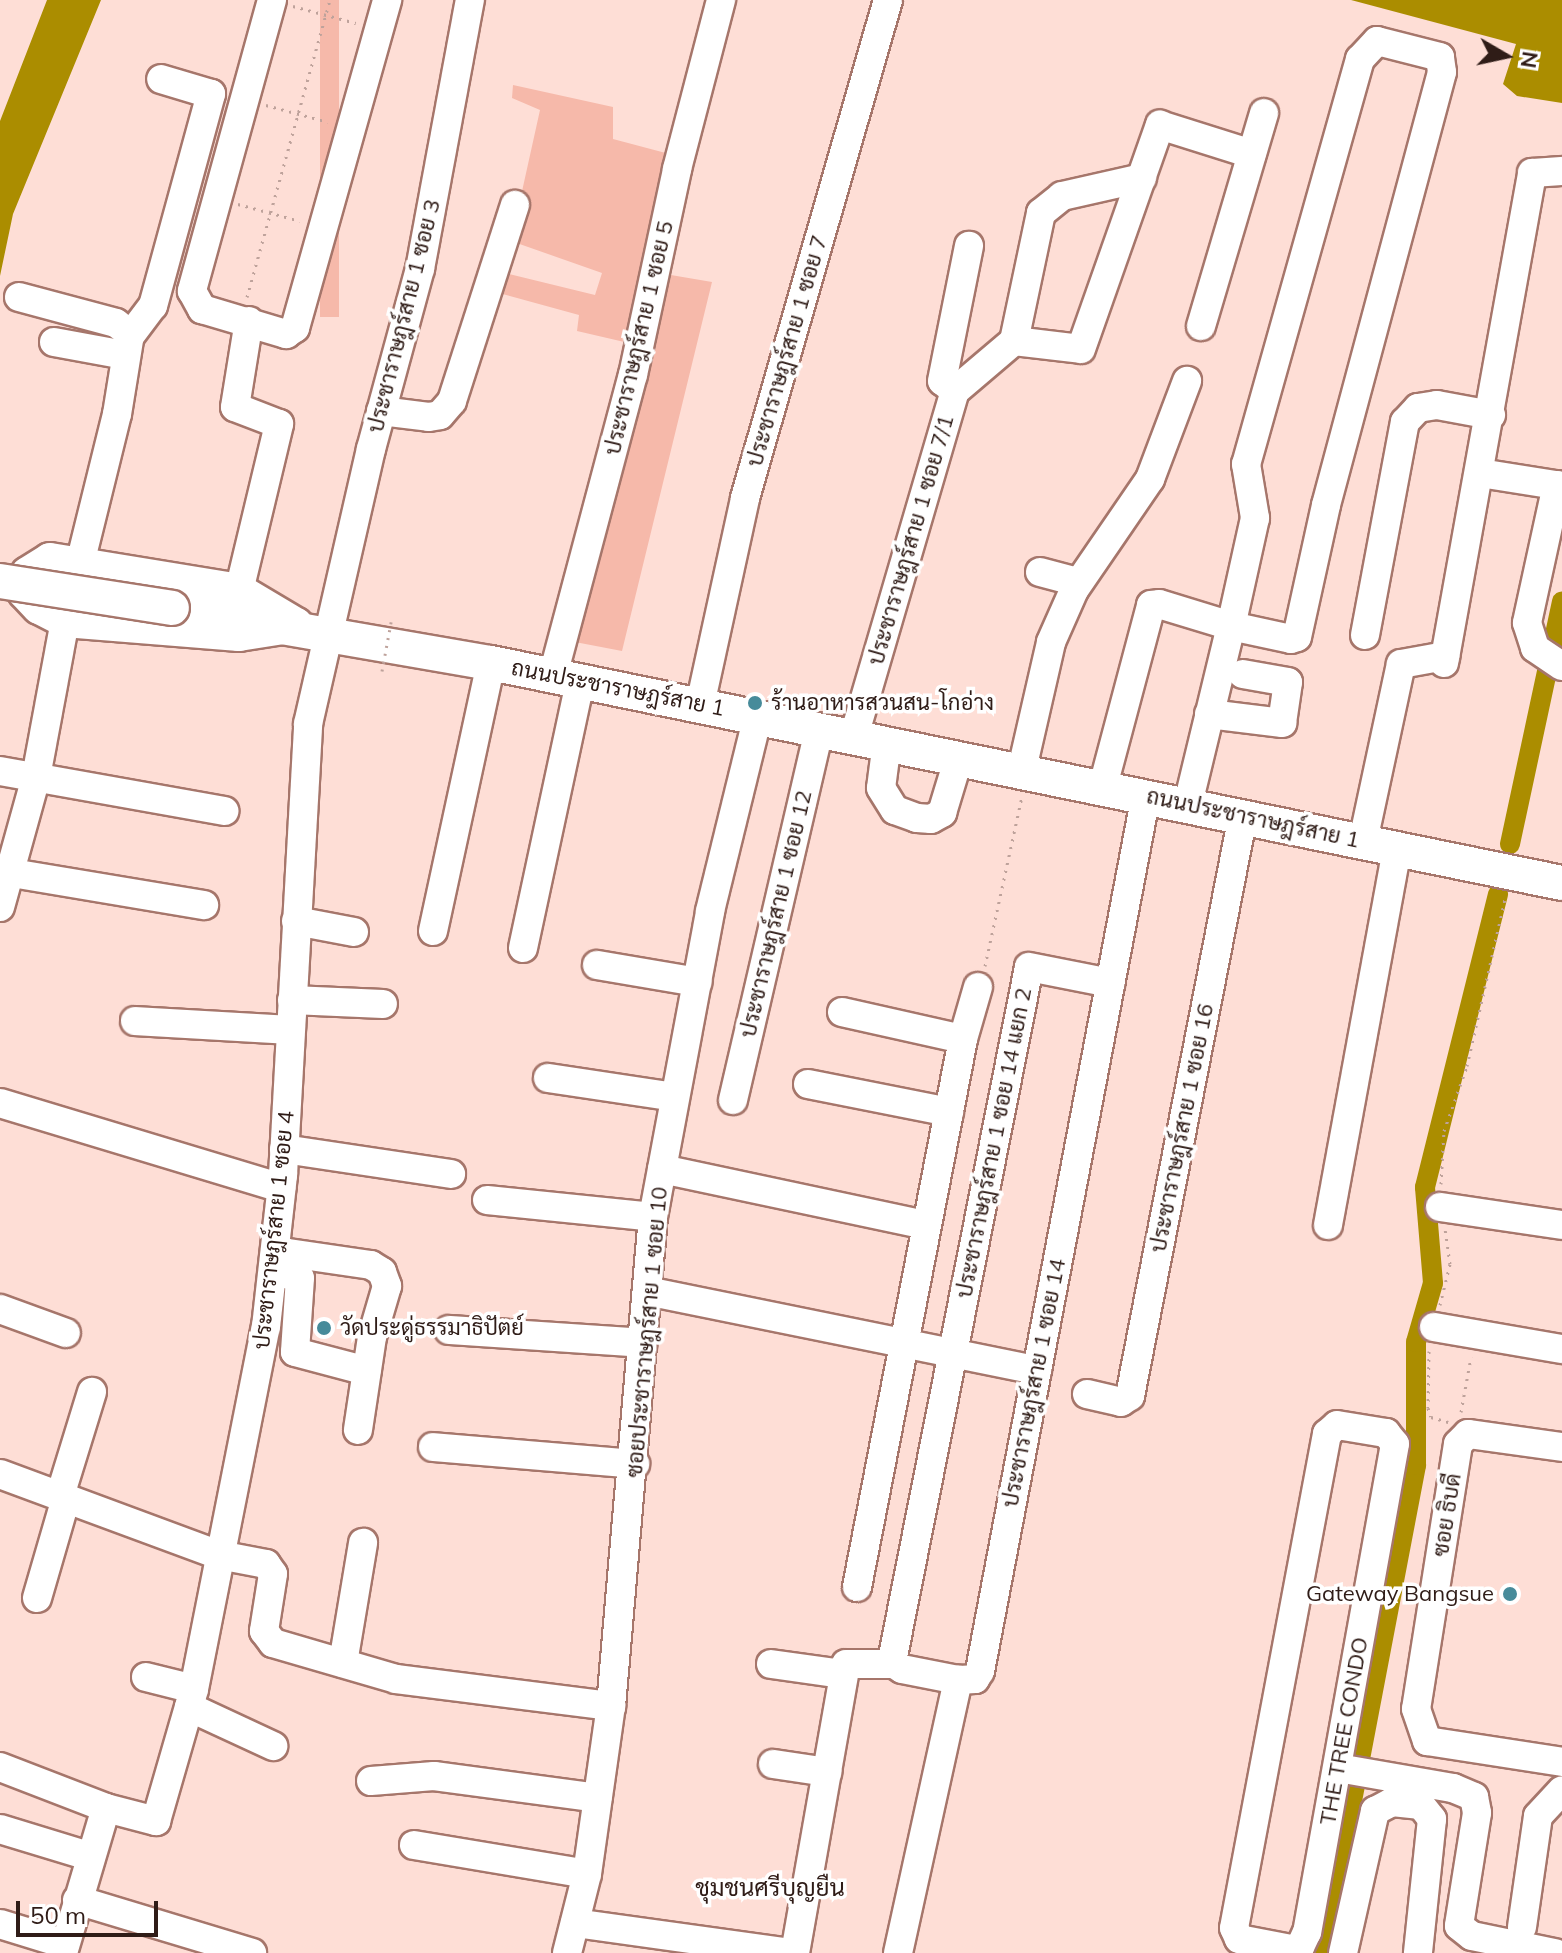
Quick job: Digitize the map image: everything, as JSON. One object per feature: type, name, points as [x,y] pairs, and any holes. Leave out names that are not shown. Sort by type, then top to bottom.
[{"type":"main road","points":[[50,560],[239,591],[296,625],[239,634],[65,620],[29,599],[28,574],[50,560]]},
{"type":"main road","name":"ถนนประชาราษฎร์สาย 1","points":[[0,581],[330,631],[1025,769],[1562,883]]},
{"type":"street","points":[[272,0],[192,291],[202,309],[293,333],[387,0]]},
{"type":"street","name":"ประชาราษฎร์สาย 1 ซอย 3","points":[[330,631],[381,411],[420,269],[470,0]]},
{"type":"street","name":"ประชาราษฎร์สาย 1 ซอย 5","points":[[523,948],[567,678],[677,169],[721,0]]},
{"type":"street","name":"ประชาราษฎร์สาย 1 ซอย 7","points":[[700,705],[745,498],[888,0]]},
{"type":"street","points":[[1103,786],[1151,605],[1231,626],[1297,637],[1326,505],[1442,72],[1440,57],[1377,41],[1360,59],[1246,464],[1257,505],[1231,626],[1188,804]]},
{"type":"street","points":[[80,564],[117,414],[127,346],[153,306],[211,94],[161,79]]},
{"type":"street","points":[[1201,326],[1264,113]]},
{"type":"street","points":[[1014,341],[1081,349],[1160,125],[1252,154]]},
{"type":"street","points":[[1363,841],[1401,664],[1444,660],[1491,415],[1532,173],[1562,171]]},
{"type":"street","points":[[969,246],[942,381],[955,391],[1014,341],[1041,213],[1062,196],[1142,178]]},
{"type":"street","points":[[381,411],[429,417],[440,415],[452,401],[515,205]]},
{"type":"street","points":[[19,297],[116,323],[127,346]]},
{"type":"street","points":[[239,591],[279,424],[235,407],[245,320]]},
{"type":"street","points":[[54,342],[127,346]]},
{"type":"street","points":[[1025,769],[1051,642],[1078,582],[1150,479],[1187,381]]},
{"type":"street","name":"ประชาราษฎร์สาย 1 ซอย 7/1","points":[[854,736],[955,391]]},
{"type":"street","points":[[1365,635],[1405,422],[1418,408],[1437,405],[1491,415]]},
{"type":"street","points":[[1480,473],[1559,486],[1527,623],[1535,648],[1555,663]]},
{"type":"street","points":[[1040,572],[1078,582]]},
{"type":"street","points":[[0,907],[4,872],[36,777],[65,620]]},
{"type":"street","name":"ประชาราษฎร์สาย 1 ซอย 4","points":[[106,1808],[156,1821],[191,1698],[219,1555],[243,1454],[274,1260],[281,1188],[308,724],[330,631]]},
{"type":"street","points":[[433,931],[491,663]]},
{"type":"street","points":[[1209,714],[1282,723],[1288,682],[1243,674]]},
{"type":"street","name":"ซอยประชาราษฎร์สาย 1 ซอย 10","points":[[567,1953],[587,1874],[611,1706],[635,1464],[653,1217],[698,982],[758,716]]},
{"type":"street","name":"ประชาราษฎร์สาย 1 ซอย 12","points":[[733,1100],[819,729]]},
{"type":"street","points":[[887,742],[881,788],[895,810],[917,818],[931,819],[942,813],[959,757]]},
{"type":"street","points":[[0,771],[224,811]]},
{"type":"street","name":"ประชาราษฎร์สาย 1 ซอย 14","points":[[958,1680],[975,1679],[980,1671],[1146,795]]},
{"type":"street","name":"ประชาราษฎร์สาย 1 ซอย 16","points":[[1087,1394],[1121,1402],[1130,1396],[1243,815]]},
{"type":"street","points":[[1328,1225],[1397,848]]},
{"type":"street","points":[[4,872],[204,905]]},
{"type":"street","points":[[296,921],[354,932]]},
{"type":"street","points":[[597,965],[698,982]]},
{"type":"street","name":"ประชาราษฎร์สาย 1 ซอย 14 แยก 2","points":[[953,1352],[1029,967],[1110,983]]},
{"type":"street","points":[[857,1587],[902,1341],[963,1039],[978,987]]},
{"type":"street","points":[[292,1000],[383,1004]]},
{"type":"street","points":[[842,1012],[963,1039]]},
{"type":"street","points":[[135,1021],[290,1030]]},
{"type":"street","points":[[548,1078],[675,1097]]},
{"type":"street","points":[[808,1084],[949,1112]]},
{"type":"street","points":[[0,1103],[281,1188]]},
{"type":"street","points":[[284,1149],[451,1174]]},
{"type":"street","points":[[662,1169],[926,1225]]},
{"type":"street","points":[[487,1200],[653,1217]]},
{"type":"street","points":[[1440,1207],[1562,1225]]},
{"type":"street","points":[[274,1260],[300,1278],[295,1352],[367,1371]]},
{"type":"street","points":[[274,1260],[371,1265],[382,1272],[387,1286],[367,1371],[358,1430]]},
{"type":"street","points":[[647,1291],[1037,1370]]},
{"type":"street","points":[[0,1309],[66,1333]]},
{"type":"street","points":[[1434,1327],[1562,1349]]},
{"type":"street","points":[[449,1330],[643,1343]]},
{"type":"street","points":[[894,1664],[953,1352]]},
{"type":"street","points":[[37,1598],[92,1392]]},
{"type":"street","name":"THE TREE CONDO","points":[[1337,1425],[1386,1433],[1395,1444],[1350,1770],[1304,1942],[1291,1949],[1248,1948],[1236,1937],[1234,1928],[1327,1434],[1337,1425]]},
{"type":"street","name":"ซอย ธิบดี","points":[[1562,1447],[1468,1434],[1458,1444],[1416,1709],[1427,1741],[1562,1762]]},
{"type":"street","points":[[433,1447],[635,1464]]},
{"type":"street","points":[[0,1474],[219,1555],[266,1564],[273,1574],[264,1631],[273,1643],[396,1679],[611,1706]]},
{"type":"street","points":[[343,1663],[363,1543]]},
{"type":"street","points":[[575,1923],[739,1949],[792,1953],[843,1674],[850,1660],[894,1664],[958,1680],[898,1953]]},
{"type":"street","points":[[771,1664],[843,1674]]},
{"type":"street","points":[[146,1677],[191,1698],[273,1746]]},
{"type":"street","points":[[773,1764],[827,1772]]},
{"type":"street","points":[[0,1767],[106,1808],[89,1856],[64,1949],[0,1924]]},
{"type":"street","points":[[1350,1770],[1453,1788],[1474,1797],[1477,1813],[1459,1926],[1472,1936],[1555,1953]]},
{"type":"street","points":[[371,1781],[434,1776],[598,1798]]},
{"type":"street","points":[[1522,1927],[1538,1816],[1562,1790]]},
{"type":"street","points":[[1343,1953],[1375,1811],[1392,1802],[1421,1805],[1432,1819],[1418,1953]]},
{"type":"street","points":[[0,1829],[89,1856]]},
{"type":"street","points":[[414,1845],[587,1874]]},
{"type":"street","points":[[77,1900],[252,1953]]},
{"type":"path","points":[[272,0],[379,30]]},
{"type":"path","points":[[245,320],[330,0]]},
{"type":"path","points":[[244,98],[351,129]]},
{"type":"path","points":[[217,199],[323,227]]},
{"type":"path","points":[[382,671],[392,617]]},
{"type":"path","points":[[978,987],[994,937],[1025,769]]},
{"type":"path","points":[[1475,1334],[1459,1424],[1440,1421],[1428,1408],[1427,1357],[1450,1264],[1440,1207],[1444,1131],[1467,1066],[1512,873]]},
{"type":"shaded area","points":[[47,0],[101,0],[13,214],[0,276],[0,121]]},
{"type":"shaded area","points":[[320,0],[339,0],[339,317],[320,317]]},
{"type":"shaded area","points":[[1351,0],[1562,0],[1562,103],[1517,96],[1503,84],[1516,44]]},
{"type":"shaded area","points":[[513,85],[613,107],[613,139],[692,160],[665,274],[712,282],[622,651],[554,638],[633,344],[577,331],[579,315],[495,292],[501,272],[595,295],[602,273],[511,241],[540,110],[512,98]]},
{"type":"waterway","points":[[1510,844],[1562,602]]},
{"type":"waterway","points":[[1323,1953],[1416,1465],[1416,1342],[1433,1283],[1425,1187],[1498,894]]},
{"type":"place","name":"ร้านอาหารสวนสน-โกอ่าง","points":[[755,703]]},
{"type":"place","name":"วัดประดู่ธรรมาธิปัตย์","points":[[324,1328]]},
{"type":"place","name":"Gateway Bangsue","points":[[1510,1594]]},
{"type":"district","name":"ชุมชนศรีบุญยืน","points":[[770,1888]]}]
